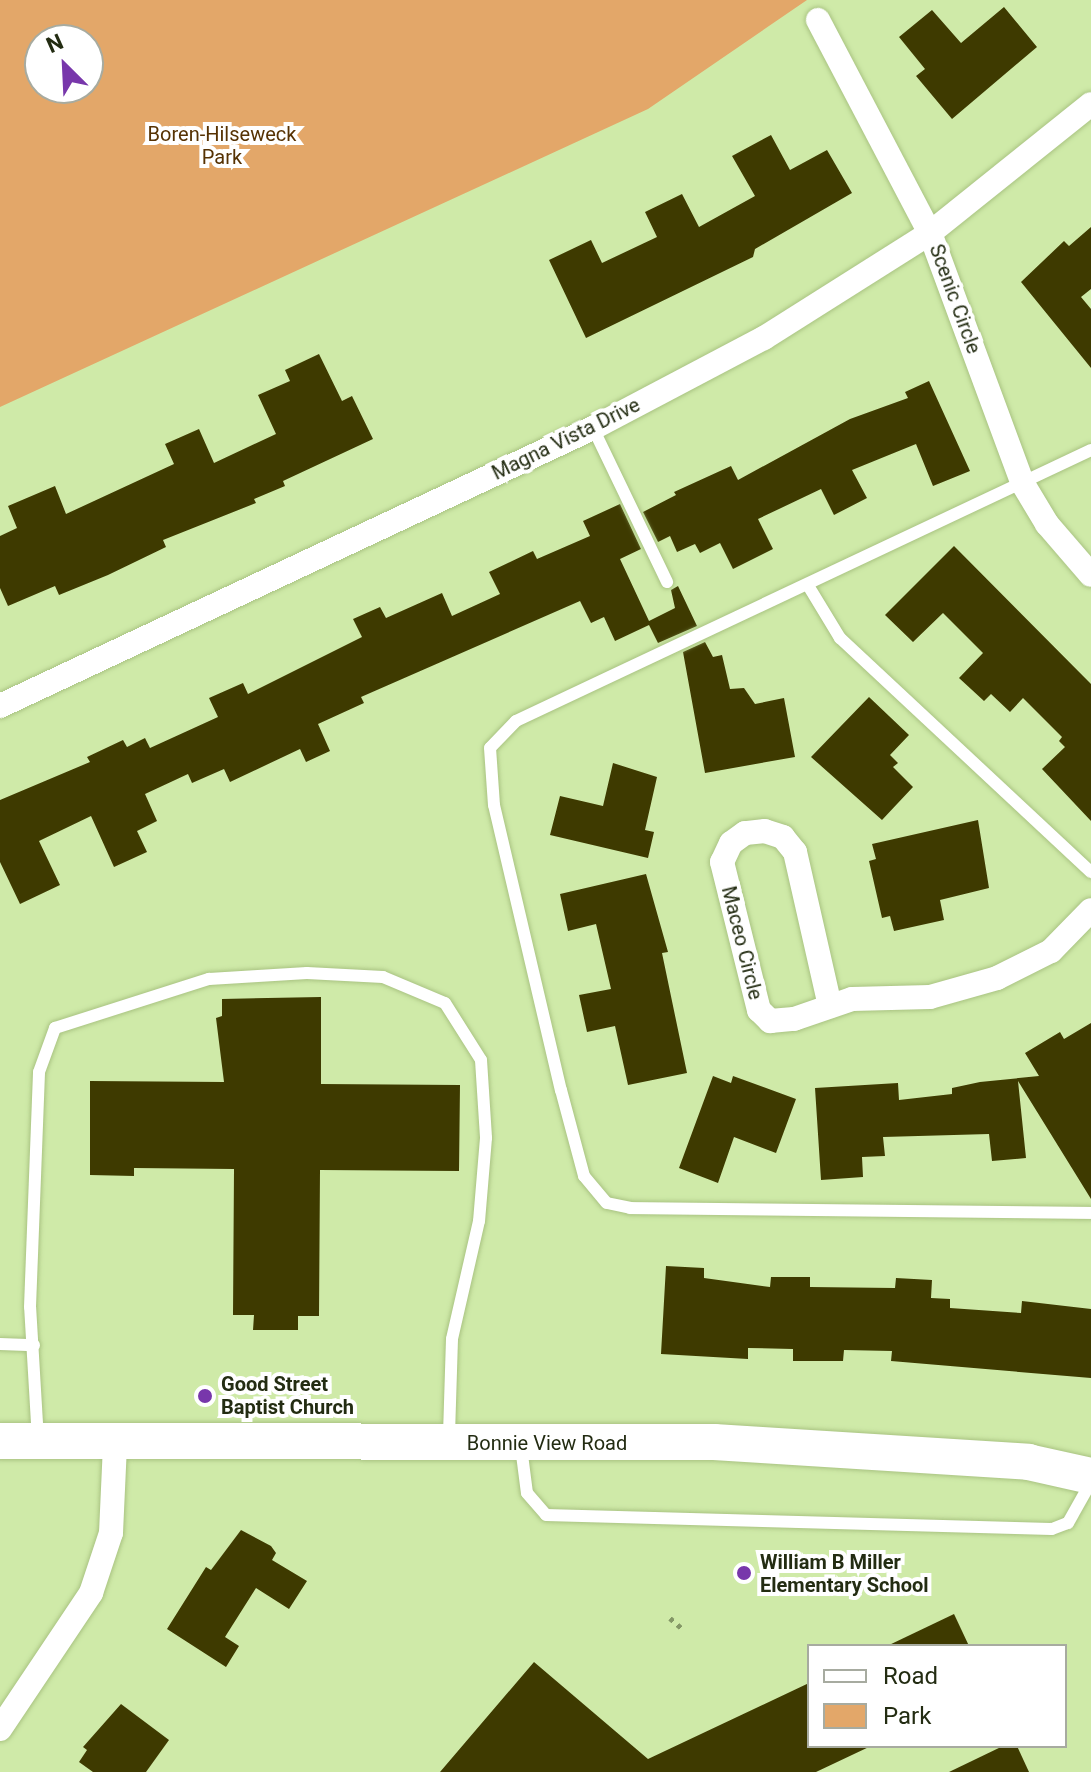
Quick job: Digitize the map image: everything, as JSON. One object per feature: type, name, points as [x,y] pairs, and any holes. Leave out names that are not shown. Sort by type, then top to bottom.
[{"type":"street","name":"Scenic Circle","points":[[818,20],[930,233],[1023,484],[1047,524],[1091,575]]},
{"type":"street","name":"Magna Vista Drive","points":[[0,706],[593,428],[764,338],[930,233],[1091,104]]},
{"type":"street","name":"Maceo Circle","points":[[830,1006],[795,852],[783,837],[765,831],[745,833],[731,843],[722,862],[759,1010],[770,1021],[794,1019],[852,999],[930,997],[997,978],[1051,951],[1091,910]]},
{"type":"street","name":"Bonnie View Road","points":[[0,1441],[115,1444],[714,1442],[1028,1462],[1091,1479]]},
{"type":"street","points":[[0,1729],[91,1593],[111,1533],[115,1444]]},
{"type":"lane","points":[[593,428],[667,582]]},
{"type":"lane","points":[[1091,450],[809,587],[516,721],[490,748],[494,805],[584,1176],[607,1203],[630,1208],[1091,1213]]},
{"type":"lane","points":[[809,587],[840,638],[1091,872]]},
{"type":"lane","points":[[38,1441],[30,1307],[39,1072],[55,1028],[209,979],[307,973],[383,977],[445,1003],[481,1060],[486,1138],[479,1221],[452,1339],[448,1444]]},
{"type":"lane","points":[[0,1344],[34,1345]]},
{"type":"lane","points":[[521,1444],[527,1493],[546,1515],[1052,1529],[1068,1523],[1091,1479]]},
{"type":"path","points":[[670,1618],[684,1630]]},
{"type":"green space","name":"Boren-Hilseweck Park","points":[[0,0],[807,0],[648,109],[0,407]]},
{"type":"building","points":[[1004,7],[1037,47],[952,119],[916,76],[925,69],[899,37],[932,10],[961,43]]},
{"type":"building","points":[[771,135],[790,170],[827,150],[852,193],[755,249],[753,257],[586,338],[549,260],[591,240],[602,263],[657,237],[645,212],[682,194],[699,227],[755,196],[732,156]]},
{"type":"building","points":[[1091,227],[1091,289],[1081,297],[1091,309],[1091,368],[1021,282],[1064,241],[1069,246]]},
{"type":"building","points":[[319,354],[342,401],[352,396],[373,439],[283,481],[285,486],[254,499],[256,503],[163,540],[166,547],[108,575],[59,595],[55,586],[8,606],[0,588],[0,536],[17,528],[8,506],[55,486],[66,514],[174,464],[165,444],[199,429],[214,463],[276,434],[258,395],[290,381],[285,370]]},
{"type":"building","points":[[929,381],[970,471],[933,486],[916,444],[852,470],[867,498],[834,515],[821,489],[758,519],[773,549],[733,569],[720,543],[700,553],[695,544],[677,552],[670,536],[658,542],[643,512],[676,495],[674,492],[731,466],[738,480],[850,419],[908,398],[905,392]]},
{"type":"building","points":[[620,504],[641,549],[620,559],[649,621],[675,608],[671,590],[678,586],[697,626],[658,643],[649,625],[615,641],[604,617],[591,623],[580,601],[361,697],[364,703],[318,724],[330,751],[306,762],[300,749],[230,782],[224,769],[192,783],[188,774],[145,794],[157,821],[137,831],[147,852],[114,867],[91,816],[39,841],[60,885],[20,904],[0,862],[0,800],[90,762],[87,757],[123,740],[127,747],[145,738],[150,748],[218,717],[209,698],[243,683],[248,694],[362,637],[353,619],[380,607],[386,618],[442,593],[452,616],[500,594],[489,572],[533,551],[537,559],[590,536],[583,521]]},
{"type":"building","points":[[954,546],[1091,684],[1091,821],[1042,769],[1065,747],[1059,741],[1062,737],[1023,698],[1010,712],[991,694],[984,701],[959,678],[983,653],[943,613],[913,642],[885,615]]},
{"type":"building","points":[[705,642],[713,657],[722,655],[730,689],[744,688],[755,704],[784,698],[795,757],[705,773],[683,652]]},
{"type":"building","points":[[869,697],[909,735],[890,755],[898,763],[893,767],[913,787],[882,820],[811,757]]},
{"type":"building","points":[[613,763],[657,777],[645,830],[654,832],[648,858],[550,835],[560,796],[603,806]]},
{"type":"building","points":[[978,820],[989,888],[940,900],[944,920],[894,931],[890,916],[882,918],[869,861],[876,859],[872,844]]},
{"type":"building","points":[[646,874],[668,952],[662,953],[687,1073],[628,1085],[615,1026],[587,1032],[579,995],[611,989],[596,924],[568,931],[560,894]]},
{"type":"building","points":[[321,997],[321,1084],[460,1085],[459,1171],[320,1170],[319,1316],[298,1316],[298,1330],[253,1330],[254,1315],[233,1315],[234,1169],[134,1168],[134,1176],[90,1175],[90,1081],[224,1082],[216,1018],[222,1016],[222,999]]},
{"type":"building","points":[[1091,1023],[1091,1199],[1018,1081],[1026,1158],[992,1161],[989,1134],[883,1137],[885,1156],[862,1157],[863,1177],[821,1180],[815,1088],[898,1083],[899,1100],[952,1094],[952,1088],[980,1082],[1039,1076],[1025,1053],[1060,1032],[1064,1039]]},
{"type":"building","points":[[713,1076],[731,1083],[733,1076],[796,1099],[776,1153],[734,1137],[718,1183],[679,1168]]},
{"type":"building","points":[[666,1266],[704,1268],[704,1278],[770,1287],[771,1277],[810,1277],[810,1287],[895,1288],[896,1278],[932,1280],[931,1298],[950,1299],[950,1308],[1021,1313],[1022,1301],[1091,1309],[1091,1378],[891,1361],[892,1351],[844,1350],[843,1361],[793,1361],[793,1349],[748,1348],[748,1359],[661,1354]]},
{"type":"building","points":[[241,1530],[271,1546],[276,1553],[272,1560],[307,1581],[289,1609],[256,1588],[225,1637],[239,1646],[226,1667],[167,1629],[206,1567],[211,1570]]},
{"type":"building","points":[[954,1614],[968,1644],[891,1644]]},
{"type":"building","points":[[534,1662],[648,1759],[807,1684],[807,1748],[867,1748],[816,1772],[440,1772]]},
{"type":"building","points":[[121,1704],[169,1740],[146,1772],[93,1772],[79,1762],[87,1750],[83,1747]]},
{"type":"building","points":[[999,1748],[1018,1748],[1029,1772],[949,1772]]},
{"type":"place","name":"Good Street Baptist Church","points":[[205,1396]]},
{"type":"place","name":"William B Miller Elementary School","points":[[744,1573]]}]
